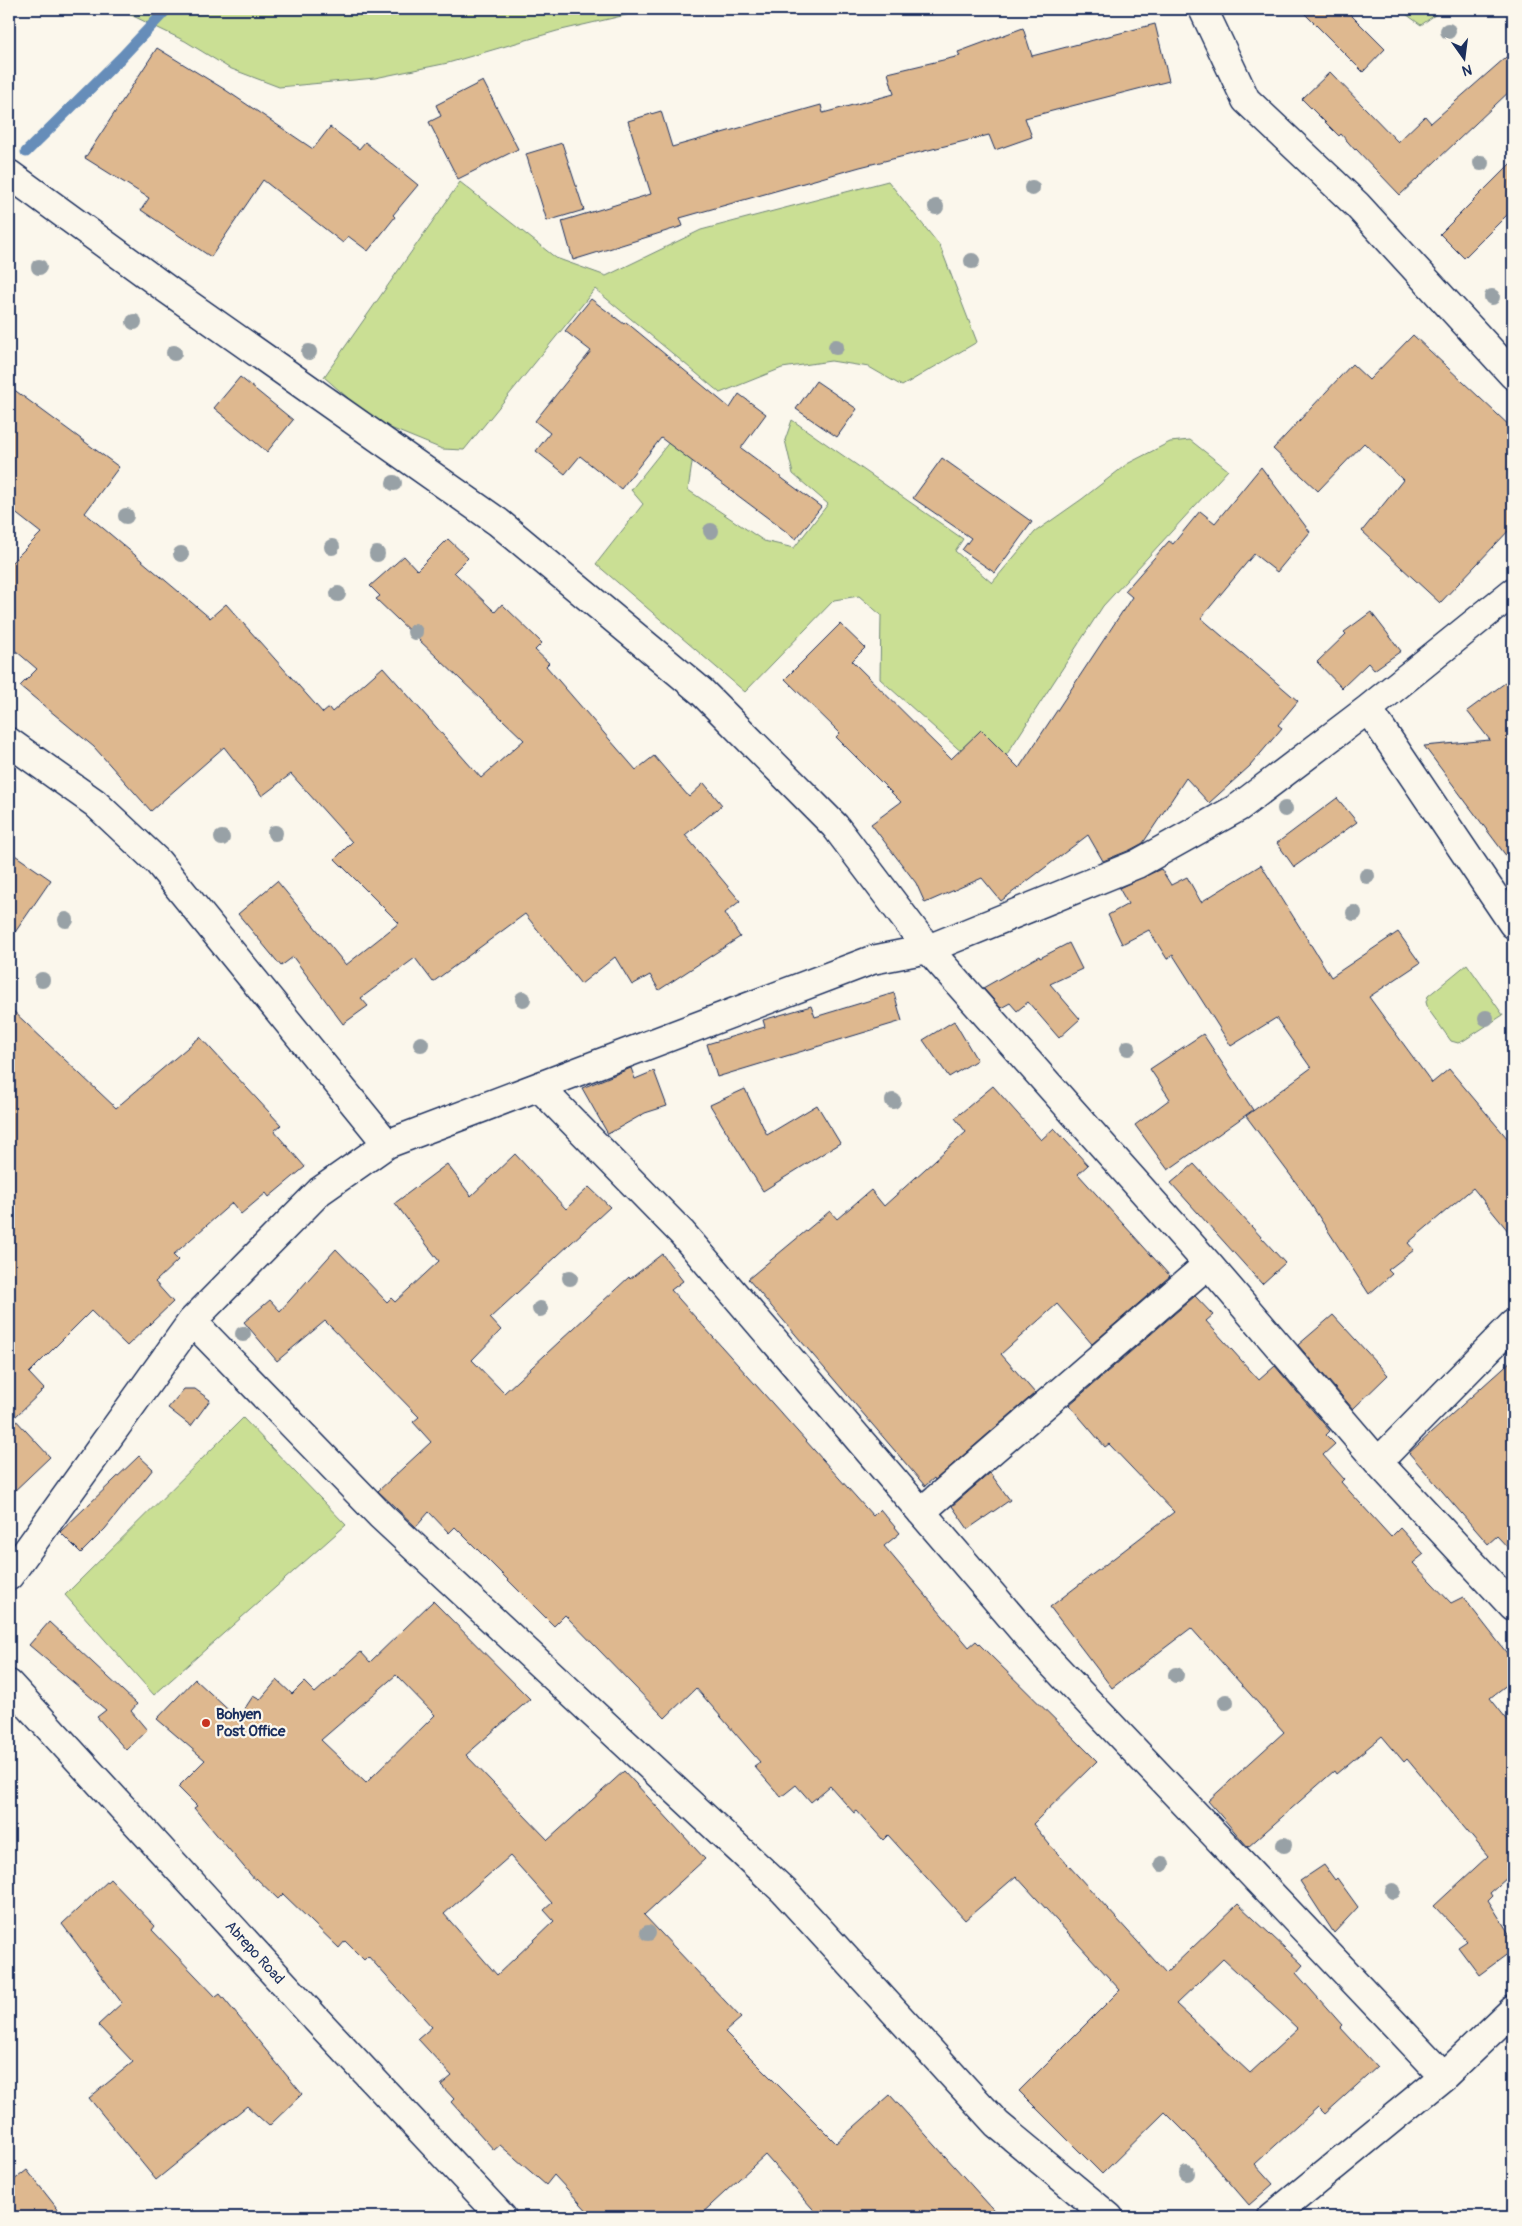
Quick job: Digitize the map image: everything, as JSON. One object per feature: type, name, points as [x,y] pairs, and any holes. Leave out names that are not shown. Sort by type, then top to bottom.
[{"type":"street","points":[[1203,9],[1246,100],[1357,205],[1513,375]]},
{"type":"street","points":[[9,174],[168,290],[498,522],[702,692],[835,826],[928,949],[1208,1264],[1378,1462],[1513,1607]]},
{"type":"street","points":[[9,1576],[192,1321],[320,1191],[387,1144],[872,960],[928,949],[1137,864],[1239,807],[1368,709],[1513,592]]},
{"type":"street","points":[[1368,709],[1513,924]]},
{"type":"street","points":[[9,742],[95,803],[158,862],[387,1144]]},
{"type":"street","points":[[539,1087],[682,1233],[1042,1653],[1444,2076]]},
{"type":"street","points":[[920,1512],[1208,1264]]},
{"type":"street","points":[[192,1321],[381,1516],[784,1891],[997,2124],[1110,2217]]},
{"type":"street","points":[[1378,1462],[1513,1324]]},
{"type":"street","name":"Abrepo Road","points":[[9,1684],[316,2019],[502,2217]]},
{"type":"street","points":[[1272,2217],[1444,2076],[1513,2010]]},
{"type":"green space","points":[[128,9],[652,9],[557,31],[448,63],[375,78],[279,87],[229,68],[185,41],[129,14]]},
{"type":"green space","points":[[1399,9],[1443,9],[1421,25]]},
{"type":"green space","points":[[888,181],[940,246],[977,342],[902,386],[869,367],[831,361],[782,368],[720,393],[595,289],[464,450],[442,449],[388,427],[357,406],[324,377],[460,182],[556,258],[606,276],[701,230]]},
{"type":"green space","points":[[792,420],[963,539],[955,551],[992,583],[1035,532],[1127,464],[1170,442],[1190,440],[1228,470],[1103,606],[996,771],[983,771],[880,679],[881,615],[859,596],[834,600],[745,692],[596,564],[643,504],[631,490],[678,431],[695,443],[688,490],[764,541],[794,548],[828,504],[793,474],[785,440]]},
{"type":"green space","points":[[1467,964],[1503,1015],[1458,1043],[1451,1041],[1428,1009],[1426,1002],[1428,996]]},
{"type":"green space","points":[[243,1418],[346,1525],[154,1695],[65,1595]]},
{"type":"building","points":[[1300,9],[1345,9],[1385,49],[1363,72]]},
{"type":"building","points":[[1155,24],[1169,81],[1025,118],[1032,137],[995,150],[989,135],[860,167],[680,218],[683,226],[573,260],[562,221],[651,194],[628,121],[661,111],[672,147],[821,105],[823,113],[894,94],[888,73],[960,56],[958,52],[1023,28],[1032,56]]},
{"type":"building","points":[[157,48],[224,89],[313,149],[330,127],[359,149],[365,142],[418,185],[393,215],[395,217],[368,251],[348,236],[343,243],[263,180],[211,257],[141,210],[149,198],[85,158]]},
{"type":"building","points":[[1513,51],[1513,88],[1400,195],[1341,134],[1339,136],[1302,99],[1330,72],[1398,142],[1425,116],[1431,123]]},
{"type":"building","points":[[483,81],[518,149],[458,179],[429,122],[441,116],[436,105]]},
{"type":"building","points":[[562,143],[584,210],[547,221],[526,154]]},
{"type":"building","points":[[1513,161],[1513,209],[1464,258],[1440,234]]},
{"type":"building","points":[[591,299],[624,324],[626,322],[730,408],[739,394],[766,414],[741,448],[821,507],[796,539],[661,438],[621,489],[580,456],[565,474],[536,451],[550,433],[535,421],[591,351],[565,331]]},
{"type":"building","points":[[1413,335],[1513,429],[1513,526],[1440,603],[1362,531],[1403,480],[1364,443],[1318,491],[1273,449],[1352,364],[1369,380]]},
{"type":"building","points":[[240,377],[293,420],[267,452],[214,408]]},
{"type":"building","points":[[816,381],[857,409],[837,437],[796,409]]},
{"type":"building","points":[[9,386],[119,467],[85,513],[210,618],[226,604],[323,713],[329,708],[332,712],[383,667],[481,778],[524,740],[376,599],[380,596],[370,586],[404,556],[417,570],[448,539],[468,558],[454,572],[495,612],[502,604],[542,643],[535,650],[549,663],[546,666],[636,770],[654,756],[689,797],[704,783],[722,805],[685,835],[740,901],[725,913],[740,937],[659,990],[650,975],[632,985],[615,957],[581,984],[525,914],[433,982],[415,958],[361,998],[368,1006],[343,1024],[293,957],[281,966],[238,914],[277,881],[346,965],[399,923],[335,859],[352,842],[291,774],[262,796],[224,747],[151,811],[94,747],[20,686],[37,669],[9,645],[9,565],[41,533],[9,508]]},
{"type":"building","points":[[942,458],[1032,522],[995,573],[962,550],[971,538],[913,498]]},
{"type":"building","points":[[1261,467],[1310,532],[1277,572],[1254,554],[1201,618],[1298,701],[1278,725],[1282,728],[1250,766],[1209,803],[1186,778],[1143,843],[1130,850],[1103,861],[1088,835],[1001,901],[982,878],[925,903],[916,883],[871,824],[901,802],[836,737],[840,733],[785,679],[840,624],[865,648],[852,661],[951,759],[981,730],[1019,768],[1132,597],[1125,591],[1169,541],[1173,544],[1200,511],[1215,523]]},
{"type":"building","points":[[1371,612],[1401,651],[1374,670],[1368,663],[1342,688],[1317,662],[1346,634],[1344,632]]},
{"type":"building","points":[[1513,677],[1513,865],[1424,746],[1490,740],[1467,711]]},
{"type":"building","points":[[1337,798],[1357,822],[1294,867],[1277,843]]},
{"type":"building","points":[[9,851],[51,880],[9,941]]},
{"type":"building","points":[[1261,865],[1331,977],[1398,932],[1420,963],[1369,997],[1432,1083],[1449,1069],[1513,1145],[1513,1237],[1473,1188],[1408,1243],[1414,1250],[1388,1270],[1392,1274],[1369,1294],[1303,1192],[1246,1116],[1311,1068],[1276,1018],[1231,1046],[1173,955],[1167,959],[1149,930],[1122,944],[1108,915],[1128,904],[1119,888],[1161,869],[1171,885],[1187,877],[1201,902]]},
{"type":"building","points":[[1069,943],[1082,969],[1050,984],[1080,1019],[1059,1038],[1028,1002],[1017,1011],[1010,1003],[1001,1008],[983,988],[1039,956],[1040,958]]},
{"type":"building","points":[[894,993],[902,1021],[717,1077],[707,1044],[765,1027],[763,1020],[811,1006],[815,1017]]},
{"type":"building","points":[[9,1007],[116,1108],[200,1037],[281,1125],[274,1131],[305,1167],[269,1197],[266,1193],[241,1214],[232,1203],[173,1255],[178,1260],[155,1282],[173,1302],[127,1346],[91,1311],[29,1373],[44,1389],[14,1418],[50,1457],[9,1496]]},
{"type":"building","points":[[954,1021],[977,1060],[949,1077],[923,1040]]},
{"type":"building","points":[[1203,1034],[1253,1110],[1168,1170],[1135,1125],[1170,1099],[1150,1069]]},
{"type":"building","points":[[631,1068],[635,1079],[654,1071],[667,1106],[645,1113],[608,1134],[582,1088]]},
{"type":"building","points":[[993,1086],[1041,1140],[1054,1128],[1088,1165],[1078,1174],[1170,1276],[1092,1344],[1057,1304],[1001,1354],[1035,1393],[935,1480],[934,1478],[925,1486],[748,1279],[830,1211],[837,1219],[871,1190],[884,1206],[966,1132],[955,1118]]},
{"type":"building","points":[[745,1089],[767,1135],[817,1105],[840,1143],[763,1191],[710,1105]]},
{"type":"building","points":[[515,1154],[566,1209],[589,1187],[610,1207],[490,1318],[501,1330],[472,1360],[504,1393],[629,1277],[630,1279],[662,1254],[683,1281],[671,1290],[873,1516],[880,1509],[900,1533],[884,1546],[969,1647],[976,1641],[1097,1761],[1033,1824],[1049,1844],[1166,1973],[1238,1904],[1303,1965],[1296,1973],[1342,2025],[1340,2027],[1377,2067],[1325,2114],[1318,2107],[1255,2164],[1273,2184],[1249,2205],[1193,2140],[1165,2112],[1102,2174],[1019,2091],[1120,1990],[1016,1876],[965,1920],[888,1835],[883,1840],[857,1811],[854,1813],[830,1786],[811,1802],[796,1785],[781,1797],[754,1766],[760,1762],[696,1688],[665,1718],[565,1615],[554,1626],[455,1527],[449,1533],[429,1512],[416,1527],[378,1491],[431,1442],[413,1422],[419,1417],[325,1321],[277,1361],[244,1322],[270,1300],[280,1311],[336,1249],[387,1302],[391,1298],[395,1302],[439,1261],[395,1203],[447,1164],[471,1196]],"holes":[[[1223,1959],[1298,2029],[1250,2073],[1176,2004]]]},
{"type":"building","points":[[1194,1164],[1285,1263],[1262,1284],[1171,1183]]},
{"type":"building","points":[[1195,1296],[1213,1315],[1206,1321],[1259,1380],[1275,1366],[1330,1431],[1326,1435],[1335,1444],[1323,1455],[1344,1479],[1341,1482],[1391,1537],[1400,1528],[1424,1554],[1413,1563],[1451,1603],[1463,1597],[1513,1661],[1513,1680],[1490,1698],[1513,1727],[1513,1885],[1507,1878],[1490,1893],[1492,1896],[1488,1900],[1513,1940],[1513,1950],[1479,1975],[1458,1947],[1467,1941],[1434,1906],[1488,1856],[1407,1759],[1404,1762],[1382,1736],[1336,1774],[1334,1771],[1248,1847],[1208,1801],[1284,1732],[1191,1628],[1112,1688],[1050,1607],[1174,1512],[1109,1444],[1105,1447],[1069,1405]]},
{"type":"building","points":[[1333,1315],[1388,1375],[1353,1409],[1298,1345]]},
{"type":"building","points":[[1513,1359],[1513,1553],[1497,1536],[1488,1544],[1409,1453]]},
{"type":"building","points":[[184,1389],[195,1389],[210,1400],[191,1426],[168,1408]]},
{"type":"building","points":[[139,1456],[153,1469],[105,1529],[81,1553],[60,1532]]},
{"type":"building","points":[[990,1473],[1010,1500],[968,1529],[952,1506]]},
{"type":"building","points":[[433,1601],[530,1699],[466,1755],[548,1840],[624,1771],[705,1859],[644,1915],[741,2018],[725,2032],[836,2143],[890,2095],[1000,2217],[820,2217],[765,2155],[698,2217],[593,2217],[554,2175],[546,2185],[500,2145],[494,2150],[451,2102],[454,2099],[441,2085],[452,2076],[418,2039],[432,2027],[368,1956],[364,1960],[345,1941],[339,1948],[283,1894],[278,1899],[256,1878],[255,1880],[194,1808],[197,1806],[178,1787],[205,1760],[157,1719],[195,1679],[238,1719],[253,1696],[260,1700],[277,1680],[292,1694],[304,1682],[315,1693],[361,1652],[370,1662]],"holes":[[[396,1675],[435,1715],[366,1783],[321,1740]],[[510,1856],[552,1903],[544,1910],[554,1921],[497,1975],[444,1914]]]},
{"type":"building","points":[[49,1622],[137,1704],[131,1711],[147,1730],[126,1750],[97,1717],[106,1710],[29,1645]]},
{"type":"building","points":[[1324,1865],[1335,1880],[1337,1878],[1358,1907],[1334,1933],[1300,1881]]},
{"type":"building","points":[[110,1879],[155,1926],[152,1930],[216,1997],[220,1994],[302,2094],[269,2126],[247,2106],[156,2180],[89,2098],[133,2062],[98,2025],[122,2003],[62,1924]]},
{"type":"building","points":[[27,2170],[64,2217],[9,2217],[9,2184]]},
{"type":"waterway","points":[[26,152],[122,57],[167,9]]},
{"type":"place","name":"Bohyen Post Office","points":[[206,1723]]}]
